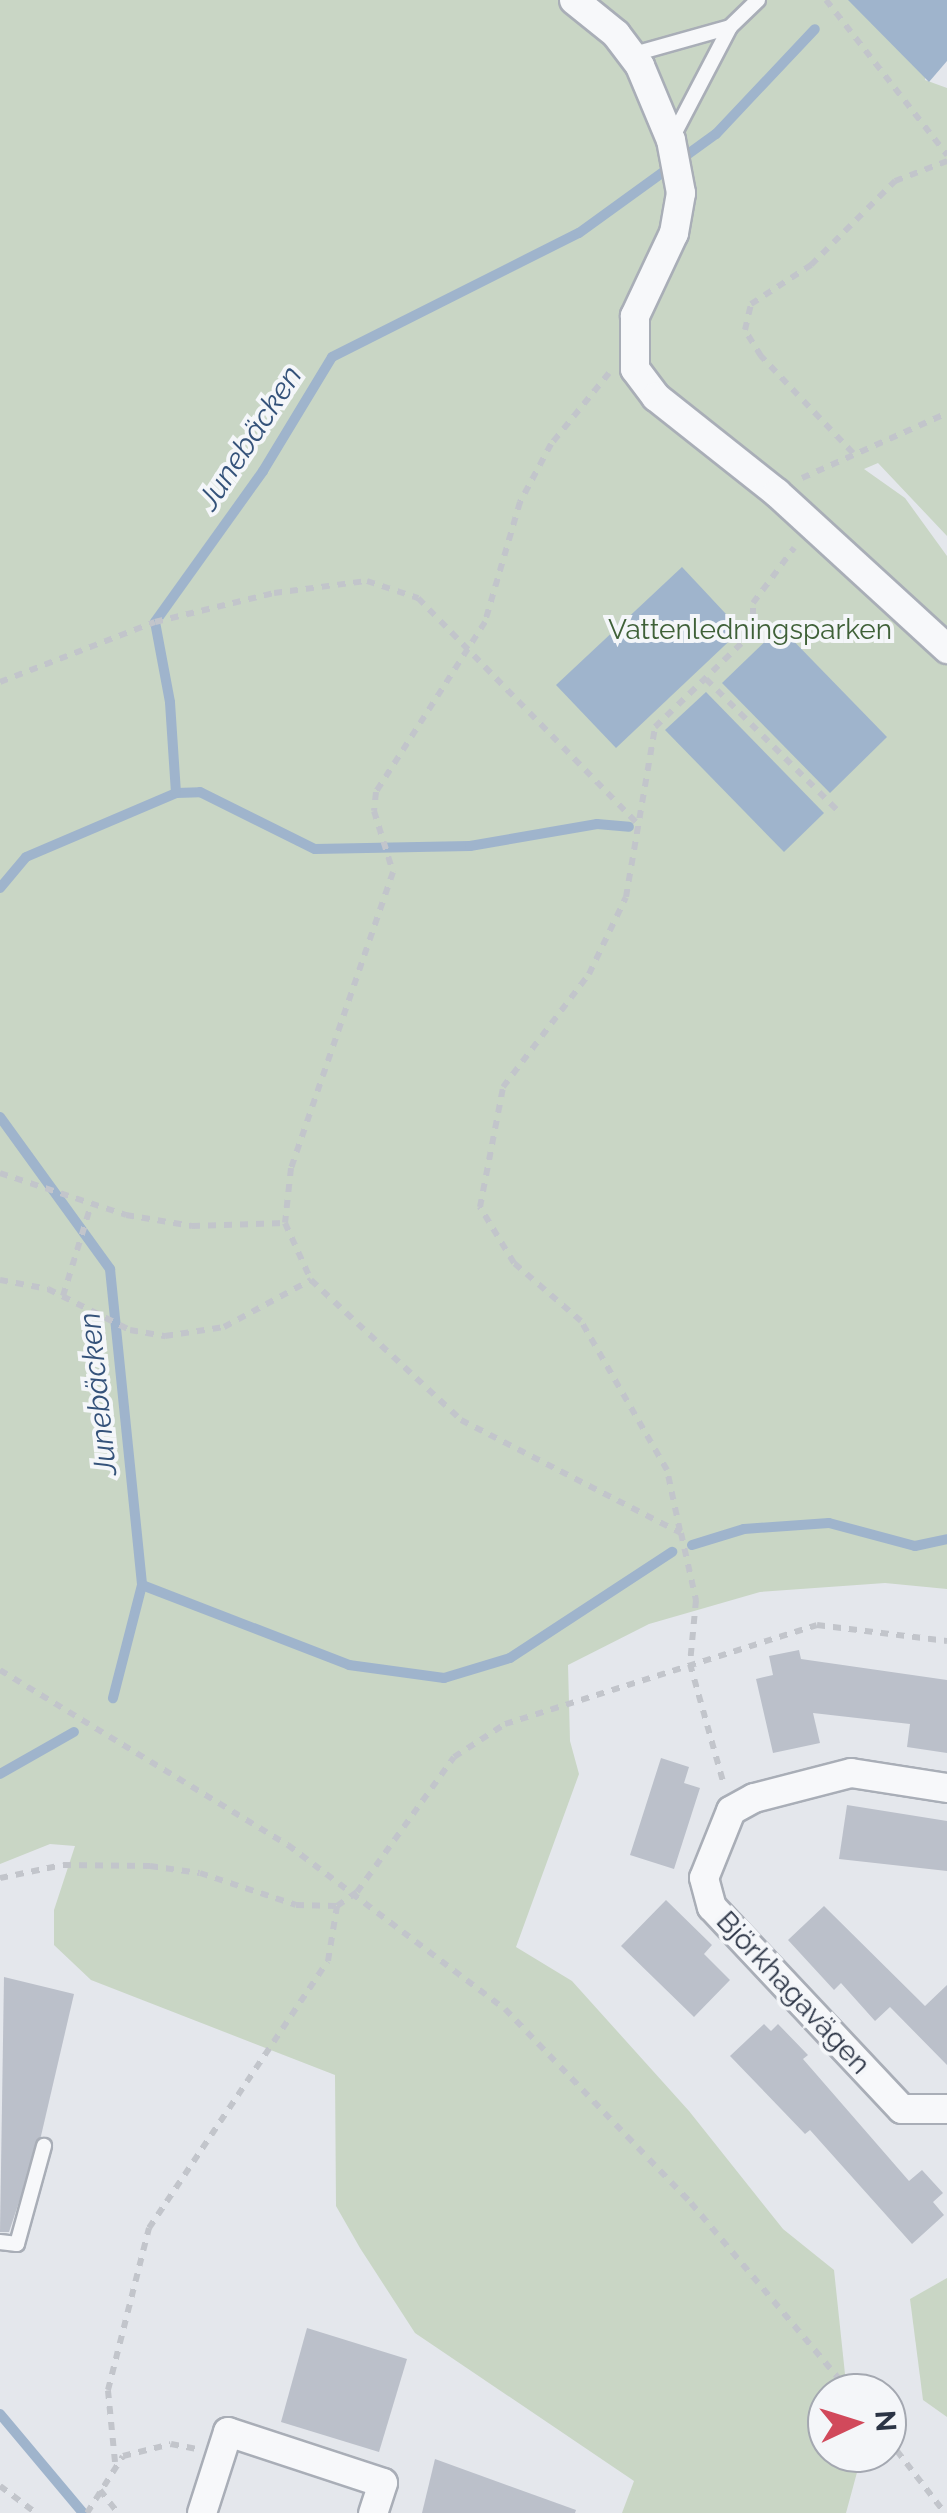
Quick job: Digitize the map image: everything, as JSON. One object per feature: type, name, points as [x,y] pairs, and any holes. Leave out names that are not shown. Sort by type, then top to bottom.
[{"type":"street","points":[[574,0],[634,54],[671,140],[680,193],[681,213],[647,281],[632,346],[635,370],[656,397],[777,492],[810,527],[947,650]]},
{"type":"street","points":[[731,1810],[850,1773],[947,1788]]},
{"type":"street","name":"Björkhagavägen","points":[[731,1810],[704,1878],[712,1907],[902,2109],[947,2109]]},
{"type":"street","points":[[202,2513],[228,2432],[383,2483],[374,2513]]},
{"type":"lane","points":[[671,140],[730,28],[758,0]]},
{"type":"lane","points":[[634,54],[730,28]]},
{"type":"lane","points":[[0,2242],[17,2244],[44,2146]]},
{"type":"path","points":[[826,0],[947,158],[894,181],[810,265],[750,304],[745,330],[761,356],[853,454]]},
{"type":"path","points":[[632,346],[552,444],[520,502],[485,622],[466,645],[376,792],[374,811],[386,835],[393,872],[291,1168],[285,1223],[311,1280],[461,1420],[659,1516],[681,1532]]},
{"type":"path","points":[[777,492],[947,413]]},
{"type":"path","points":[[731,1810],[690,1664],[696,1600],[666,1470],[582,1322],[514,1262],[480,1208],[504,1087],[589,974],[626,897],[655,726],[754,632],[753,603],[810,527]]},
{"type":"path","points":[[0,682],[155,622],[274,593],[367,581],[418,598],[639,825]]},
{"type":"path","points":[[706,679],[838,811]]},
{"type":"path","points":[[0,1173],[66,1200],[192,1226],[285,1223]]},
{"type":"path","points":[[63,1296],[91,1206]]},
{"type":"path","points":[[0,1280],[63,1296],[130,1330],[202,1335],[311,1280]]},
{"type":"path","points":[[0,1878],[63,1865],[150,1866],[200,1873],[296,1905],[337,1906],[357,1892],[454,1756],[520,1718],[818,1625],[947,1641]]},
{"type":"path","points":[[0,1670],[182,1776],[357,1892],[504,2008],[691,2202],[834,2373]]},
{"type":"path","points":[[87,2513],[115,2462],[108,2390],[149,2228],[328,1961],[337,1906]]},
{"type":"path","points":[[115,2462],[172,2444],[220,2456]]},
{"type":"path","points":[[907,2464],[945,2513]]},
{"type":"path","points":[[0,2486],[36,2513]]},
{"type":"path","points":[[98,2494],[118,2513]]},
{"type":"green space","name":"Vattenledningsparken","points":[[0,0],[938,0],[925,80],[947,88],[947,536],[878,463],[864,469],[905,498],[947,556],[947,1589],[885,1583],[760,1592],[649,1624],[568,1665],[570,1741],[579,1774],[516,1947],[572,1981],[689,2111],[783,2229],[834,2270],[845,2373],[807,2373],[807,2473],[857,2473],[846,2513],[622,2513],[634,2481],[415,2333],[336,2206],[335,2075],[91,1980],[54,1945],[54,1910],[75,1846],[50,1844],[0,1864]]},
{"type":"green space","points":[[947,2278],[947,2417],[923,2400],[910,2299]]},
{"type":"water","points":[[848,0],[947,0],[947,61],[929,82]]},
{"type":"water","points":[[682,567],[741,630],[616,748],[556,685]]},
{"type":"water","points":[[780,627],[887,737],[830,793],[722,683]]},
{"type":"water","points":[[706,692],[824,813],[784,852],[665,730]]},
{"type":"building","points":[[799,1650],[801,1659],[947,1680],[947,1753],[907,1747],[910,1724],[813,1713],[820,1743],[773,1753],[756,1679],[773,1675],[769,1656]]},
{"type":"building","points":[[661,1758],[689,1767],[684,1783],[700,1788],[674,1869],[630,1855]]},
{"type":"building","points":[[847,1805],[947,1821],[947,1871],[839,1859]]},
{"type":"building","points":[[666,1900],[712,1945],[704,1954],[730,1980],[694,2017],[621,1946]]},
{"type":"building","points":[[824,1906],[925,2006],[947,1985],[947,2065],[890,2007],[875,2021],[841,1983],[834,1990],[788,1940]]},
{"type":"building","points":[[4,1977],[74,1994],[41,2136],[9,2232],[0,2232]]},
{"type":"building","points":[[764,2024],[771,2031],[778,2024],[808,2055],[803,2059],[909,2181],[922,2170],[943,2193],[933,2202],[944,2215],[912,2244],[810,2130],[805,2134],[730,2056]]},
{"type":"building","points":[[307,2328],[407,2359],[379,2452],[281,2422]]},
{"type":"building","points":[[435,2459],[576,2510],[575,2513],[422,2513]]},
{"type":"waterway","name":"Junebäcken","points":[[0,888],[26,857],[176,793],[170,702],[155,622],[263,471],[332,357],[579,233],[716,134],[815,29]]},
{"type":"waterway","points":[[176,793],[200,792],[315,849],[470,846],[597,824],[629,827]]},
{"type":"waterway","name":"Junebäcken","points":[[0,1117],[110,1269],[142,1585],[113,1698]]},
{"type":"waterway","points":[[692,1545],[744,1529],[829,1523],[915,1546],[947,1539]]},
{"type":"waterway","points":[[142,1585],[349,1665],[444,1678],[510,1658],[672,1552]]},
{"type":"waterway","name":"Junebäcken","points":[[0,1774],[74,1732]]},
{"type":"waterway","name":"Junebäcken","points":[[0,2414],[83,2513]]}]
